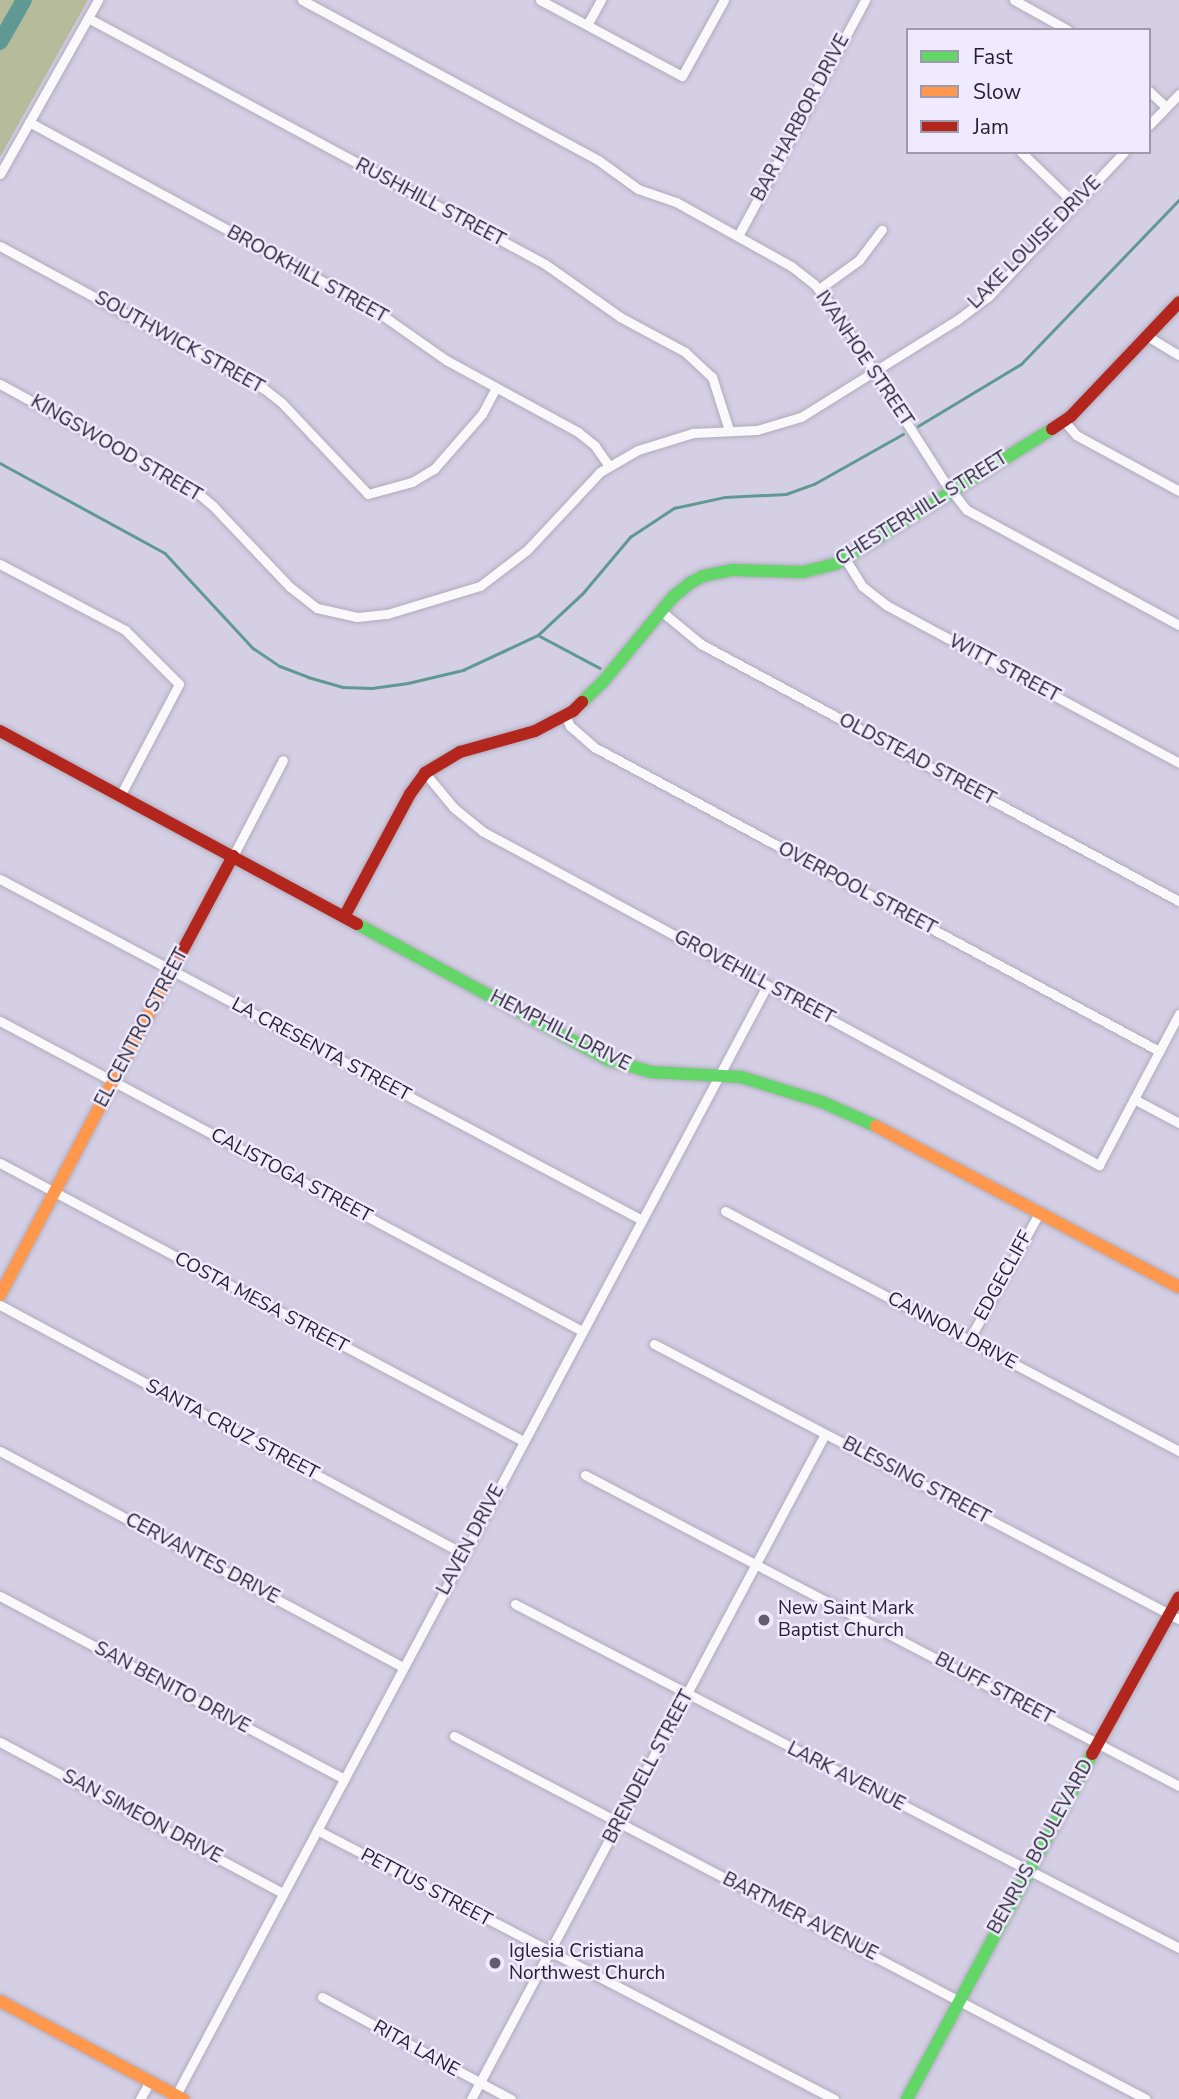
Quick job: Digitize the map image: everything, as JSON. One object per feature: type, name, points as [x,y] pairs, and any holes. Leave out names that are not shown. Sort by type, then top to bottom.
[{"type":"street","points":[[0,174],[98,0]]},
{"type":"street","name":"IVANHOE STREET","points":[[302,0],[598,160],[638,189],[676,202],[791,265],[819,289],[875,370],[950,491],[978,518],[1179,625]]},
{"type":"street","points":[[540,0],[682,76],[724,0]]},
{"type":"street","points":[[587,25],[601,0]]},
{"type":"street","name":"BAR HARBOR DRIVE","points":[[738,236],[865,0]]},
{"type":"street","points":[[1014,0],[1064,28]]},
{"type":"street","name":"RUSHHILL STREET","points":[[88,18],[544,264],[620,317],[685,352],[712,377],[729,430]]},
{"type":"street","points":[[1151,93],[1166,107]]},
{"type":"street","points":[[1151,123],[1179,94]]},
{"type":"street","name":"BROOKHILL STREET","points":[[29,122],[372,308],[428,349],[578,432],[595,446],[609,466]]},
{"type":"street","points":[[1023,154],[1075,204]]},
{"type":"street","name":"LAKE LOUISE DRIVE","points":[[357,617],[387,614],[480,586],[521,556],[583,487],[609,466],[658,442],[693,433],[757,429],[792,421],[979,303],[1122,154]]},
{"type":"street","points":[[819,289],[859,260],[882,230]]},
{"type":"street","name":"SOUTHWICK STREET","points":[[0,246],[263,388],[282,403],[368,494],[412,482],[434,469],[482,414],[496,388]]},
{"type":"street","name":"CHESTERHILL STREET","points":[[344,917],[410,793],[425,773],[460,752],[535,731],[565,715],[602,683],[683,587],[703,576],[732,570],[803,572],[821,569],[1064,421],[1179,302]]},
{"type":"street","points":[[1147,336],[1179,355]]},
{"type":"street","name":"KINGSWOOD STREET","points":[[0,384],[194,490],[305,600],[327,611],[357,617]]},
{"type":"street","points":[[1064,421],[1076,435],[1179,491]]},
{"type":"street","name":"WITT STREET","points":[[844,557],[862,586],[886,605],[1179,763]]},
{"type":"street","points":[[0,564],[125,630],[179,684],[120,796]]},
{"type":"street","name":"OLDSTEAD STREET","points":[[661,611],[701,644],[1179,901]]},
{"type":"street","name":"OVERPOOL STREET","points":[[565,715],[581,738],[594,747],[1159,1051]]},
{"type":"street","name":"HEMPHILL DRIVE","points":[[0,731],[616,1063],[651,1072],[719,1074],[766,1083],[866,1121],[1179,1287]]},
{"type":"street","name":"EL CENTRO STREET","points":[[0,1295],[283,760]]},
{"type":"street","name":"GROVEHILL STREET","points":[[425,773],[454,808],[482,831],[1099,1165],[1134,1099]]},
{"type":"street","name":"LA CRESENTA STREET","points":[[0,879],[642,1220]]},
{"type":"street","name":"LAVEN DRIVE","points":[[180,2097],[283,1893],[767,986]]},
{"type":"street","points":[[1179,1014],[1134,1099],[1179,1123]]},
{"type":"street","name":"CALISTOGA STREET","points":[[0,1021],[582,1331]]},
{"type":"street","name":"COSTA MESA STREET","points":[[0,1163],[523,1441]]},
{"type":"street","name":"CANNON DRIVE","points":[[725,1211],[1179,1451]]},
{"type":"street","name":"EDGECLIFF","points":[[969,1340],[1039,1213]]},
{"type":"street","name":"SANTA CRUZ STREET","points":[[0,1305],[464,1553]]},
{"type":"street","name":"BLESSING STREET","points":[[654,1344],[1174,1616]]},
{"type":"street","name":"BRENDELL STREET","points":[[471,2099],[825,1434]]},
{"type":"street","name":"CERVANTES DRIVE","points":[[0,1451],[403,1667]]},
{"type":"street","name":"BLUFF STREET","points":[[584,1475],[1179,1786]]},
{"type":"street","name":"SAN BENITO DRIVE","points":[[0,1596],[344,1779]]},
{"type":"street","name":"BENRUS BOULEVARD","points":[[907,2099],[1097,1743],[1174,1616],[1179,1597]]},
{"type":"street","name":"LARK AVENUE","points":[[515,1604],[1179,1948]]},
{"type":"street","name":"BARTMER AVENUE","points":[[454,1736],[1146,2099]]},
{"type":"street","name":"SAN SIMEON DRIVE","points":[[0,1742],[283,1893]]},
{"type":"street","name":"PETTUS STREET","points":[[317,1830],[834,2099]]},
{"type":"street","name":"RITA LANE","points":[[322,1997],[511,2099]]},
{"type":"street","points":[[0,2001],[180,2097]]},
{"type":"street","points":[[140,2099],[150,2081]]},
{"type":"green space","points":[[0,0],[88,0],[0,157]]},
{"type":"waterway","points":[[0,42],[24,0]]},
{"type":"waterway","points":[[918,426],[1021,364],[1179,200]]},
{"type":"waterway","points":[[538,635],[582,594],[630,537],[674,508],[725,497],[786,494],[814,484],[903,434]]},
{"type":"waterway","points":[[0,463],[165,553],[253,648],[280,666],[308,677],[342,687],[372,688],[408,683],[463,670],[538,635],[600,668]]},
{"type":"traffic: fast","points":[[582,702],[602,683],[673,597],[690,583],[703,576],[732,570],[803,572],[836,564],[1052,429]]},
{"type":"traffic: fast","points":[[357,924],[609,1060],[651,1072],[741,1077],[822,1102],[876,1126]]},
{"type":"traffic: fast","points":[[907,2099],[1092,1754]]},
{"type":"traffic: slow","points":[[0,1295],[178,959]]},
{"type":"traffic: slow","points":[[876,1126],[1179,1287]]},
{"type":"traffic: slow","points":[[0,2001],[183,2099]]},
{"type":"traffic: jam","points":[[1052,429],[1071,416],[1179,302]]},
{"type":"traffic: jam","points":[[344,917],[410,794],[425,773],[460,752],[535,731],[573,711],[582,702]]},
{"type":"traffic: jam","points":[[0,731],[357,924]]},
{"type":"traffic: jam","points":[[178,959],[233,856]]},
{"type":"traffic: jam","points":[[1092,1754],[1179,1597]]},
{"type":"place","name":"New Saint Mark Baptist Church","points":[[764,1620]]},
{"type":"place","name":"Iglesia Cristiana Northwest Church","points":[[495,1963]]}]
